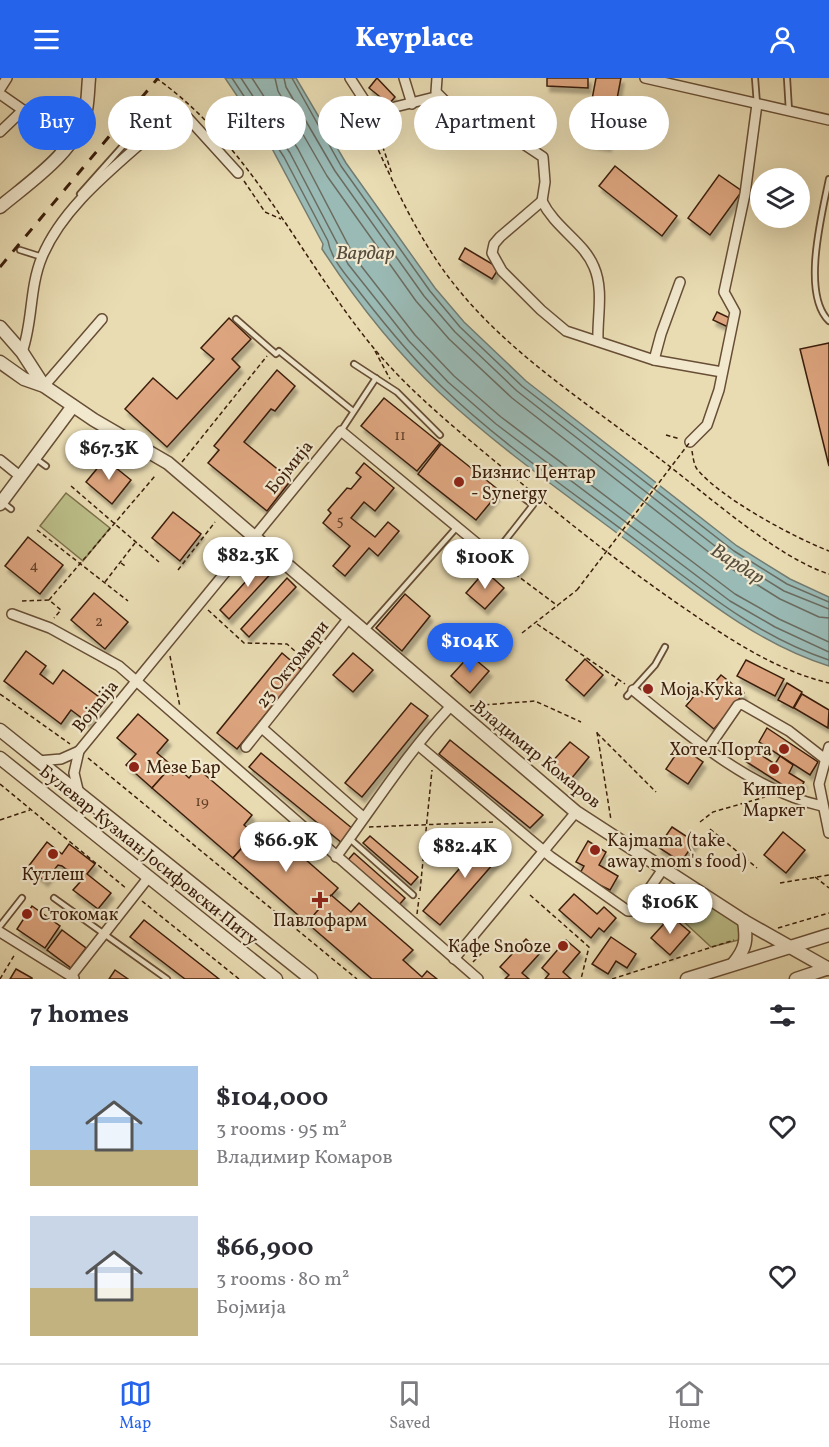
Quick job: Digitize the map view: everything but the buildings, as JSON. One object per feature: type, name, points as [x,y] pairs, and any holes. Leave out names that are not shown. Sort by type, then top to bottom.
[{"type":"street","points":[[0,89],[7,78]]},
{"type":"street","points":[[0,207],[50,164],[74,135],[85,113],[89,78]]},
{"type":"street","points":[[350,78],[359,96]]},
{"type":"street","points":[[402,106],[412,104],[404,78]]},
{"type":"street","points":[[437,78],[439,96]]},
{"type":"street","points":[[645,78],[829,120]]},
{"type":"street","points":[[0,94],[18,107]]},
{"type":"street","points":[[690,442],[707,425],[719,390],[735,312],[724,292],[745,194],[757,104]]},
{"type":"street","points":[[0,132],[18,114]]},
{"type":"street","points":[[22,352],[31,290],[42,257],[57,229],[80,203],[172,116],[179,114],[188,118],[238,173]]},
{"type":"street","points":[[531,150],[543,157],[545,182],[542,201],[550,217],[594,264],[600,304],[598,341]]},
{"type":"street","points":[[542,201],[500,237],[494,244],[492,253],[502,271],[540,310],[566,331],[654,360],[722,372]]},
{"type":"street","points":[[654,360],[661,334],[681,282]]},
{"type":"street","points":[[44,386],[102,319]]},
{"type":"street","name":"Владимир Комаров","points":[[0,327],[22,352],[44,386]]},
{"type":"street","name":"Владимир Комаров","points":[[0,362],[24,379],[44,386],[176,470],[576,812],[744,921],[829,969]]},
{"type":"street","points":[[4,505],[21,477],[73,406]]},
{"type":"street","points":[[341,431],[495,558]]},
{"type":"street","name":"Бојмија","points":[[135,681],[255,537],[300,476],[341,431]]},
{"type":"street","points":[[0,460],[21,477]]},
{"type":"street","points":[[12,614],[47,627],[119,666],[478,979]]},
{"type":"street","name":"23 Октомври","points":[[246,747],[348,619]]},
{"type":"street","name":"Bojmija","points":[[80,751],[135,681]]},
{"type":"street","points":[[630,693],[738,768],[793,800],[822,806]]},
{"type":"street","points":[[709,747],[738,705],[742,704],[789,731],[825,759]]},
{"type":"street","points":[[336,857],[363,817],[450,706]]},
{"type":"street","name":"23 Октомври","points":[[262,728],[363,817]]},
{"type":"street","name":"Булевар Кузман Јосифовски Питу","points":[[0,730],[311,979]]},
{"type":"street","points":[[418,745],[545,851],[631,912],[663,869]]},
{"type":"street","points":[[829,747],[819,784],[829,833]]},
{"type":"street","points":[[38,761],[61,759],[80,751]]},
{"type":"street","points":[[79,794],[75,773],[80,751]]},
{"type":"street","name":"Булевар Кузман Јосифовски Питу","points":[[0,758],[276,979]]},
{"type":"street","points":[[454,959],[576,812]]},
{"type":"street","points":[[0,932],[74,977],[102,934],[148,878]]},
{"type":"street","points":[[733,964],[744,950],[747,940],[744,921]]},
{"type":"street","points":[[687,979],[829,935]]},
{"type":"street","points":[[796,979],[829,969]]},
{"type":"lane","points":[[755,78],[757,104]]},
{"type":"lane","points":[[787,78],[789,111]]},
{"type":"lane","points":[[80,203],[79,195],[119,150]]},
{"type":"lane","points":[[829,179],[821,217],[815,272],[815,294],[822,314],[829,321]]},
{"type":"lane","points":[[20,250],[42,257]]},
{"type":"lane","points":[[236,319],[276,354],[279,351],[353,411]]},
{"type":"lane","points":[[354,364],[397,392],[440,435]]},
{"type":"lane","points":[[341,431],[376,378]]},
{"type":"lane","points":[[35,459],[46,466]]},
{"type":"lane","points":[[495,558],[533,505],[517,493]]},
{"type":"lane","points":[[364,632],[457,527]]},
{"type":"lane","points":[[630,693],[655,665],[665,647]]},
{"type":"lane","points":[[350,839],[413,895]]},
{"type":"lane","points":[[0,926],[22,898]]},
{"type":"lane","points":[[54,898],[167,979]]},
{"type":"path","points":[[156,78],[197,109],[216,128],[256,178],[329,290],[373,348],[447,422],[621,566],[743,648],[829,683]]},
{"type":"path","points":[[382,150],[429,250],[452,282],[514,347],[716,503],[784,551],[829,574]]},
{"type":"path","points":[[382,150],[392,175]]},
{"type":"path","points":[[238,173],[265,213],[282,219]]},
{"type":"path","points":[[373,348],[397,392]]},
{"type":"path","points":[[176,470],[271,350]]},
{"type":"path","points":[[666,435],[690,442]]},
{"type":"path","points":[[690,442],[696,468],[726,494],[802,541],[829,550]]},
{"type":"path","points":[[522,633],[537,624],[577,590],[690,442]]},
{"type":"path","points":[[49,600],[156,476]]},
{"type":"path","points":[[71,486],[159,562]]},
{"type":"path","points":[[178,570],[215,522]]},
{"type":"path","points":[[37,530],[128,601]]},
{"type":"path","points":[[104,582],[136,543]]},
{"type":"path","points":[[495,558],[558,606]]},
{"type":"path","points":[[120,562],[125,566]]},
{"type":"path","points":[[22,601],[49,600],[61,610],[47,627]]},
{"type":"path","points":[[200,603],[243,643],[287,644],[312,666]]},
{"type":"path","points":[[537,624],[620,680],[630,693]]},
{"type":"path","points":[[167,644],[184,725]]},
{"type":"path","points":[[615,686],[620,680]]},
{"type":"path","points":[[0,694],[80,751],[357,979]]},
{"type":"path","points":[[469,706],[535,701],[581,722]]},
{"type":"path","points":[[614,836],[597,732],[656,792]]},
{"type":"path","points":[[416,926],[434,757]]},
{"type":"path","points":[[0,784],[239,979]]},
{"type":"path","points":[[700,822],[713,812],[781,792]]},
{"type":"path","points":[[0,820],[30,810]]},
{"type":"path","points":[[357,827],[509,821]]},
{"type":"path","points":[[710,829],[757,868]]},
{"type":"path","points":[[780,884],[829,875]]},
{"type":"path","points":[[814,876],[829,888]]},
{"type":"path","points":[[530,895],[589,947],[581,979]]},
{"type":"path","points":[[779,927],[829,913]]},
{"type":"path","points":[[612,979],[733,940],[747,940]]},
{"type":"path","points":[[0,979],[20,945]]},
{"type":"path","points":[[467,970],[483,952]]},
{"type":"green space","points":[[66,493],[110,528],[83,561],[40,526]]},
{"type":"green space","points":[[702,894],[744,921],[739,940],[711,947],[683,921]]},
{"type":"water","name":"Вардар","points":[[225,78],[296,78],[318,115],[318,150],[338,150],[435,288],[464,322],[526,381],[737,546],[790,579],[829,597],[829,666],[776,644],[702,597],[510,453],[423,377],[377,325],[348,288],[322,249],[323,244],[273,150],[306,150],[306,96],[237,96]]},
{"type":"pier","points":[[658,480],[662,483],[620,539],[615,535]]},
{"type":"railway","points":[[0,267],[158,78]]},
{"type":"place","name":"Бизнис Центар - Synergy","points":[[459,482]]},
{"type":"place","name":"Moja Kyka","points":[[648,689]]},
{"type":"place","name":"Хотел Порта","points":[[784,749]]},
{"type":"place","name":"Мезе Бар","points":[[134,767]]},
{"type":"place","name":"Киппер Маркет","points":[[774,769]]},
{"type":"place","name":"Kajmama (take away mom's food)","points":[[595,850]]},
{"type":"place","name":"Кутлеш","points":[[53,854]]},
{"type":"place","name":"Павлофарм","points":[[320,900]]},
{"type":"place","name":"Стокомак","points":[[27,914]]},
{"type":"place","name":"Кафе Snooze","points":[[563,946]]}]
